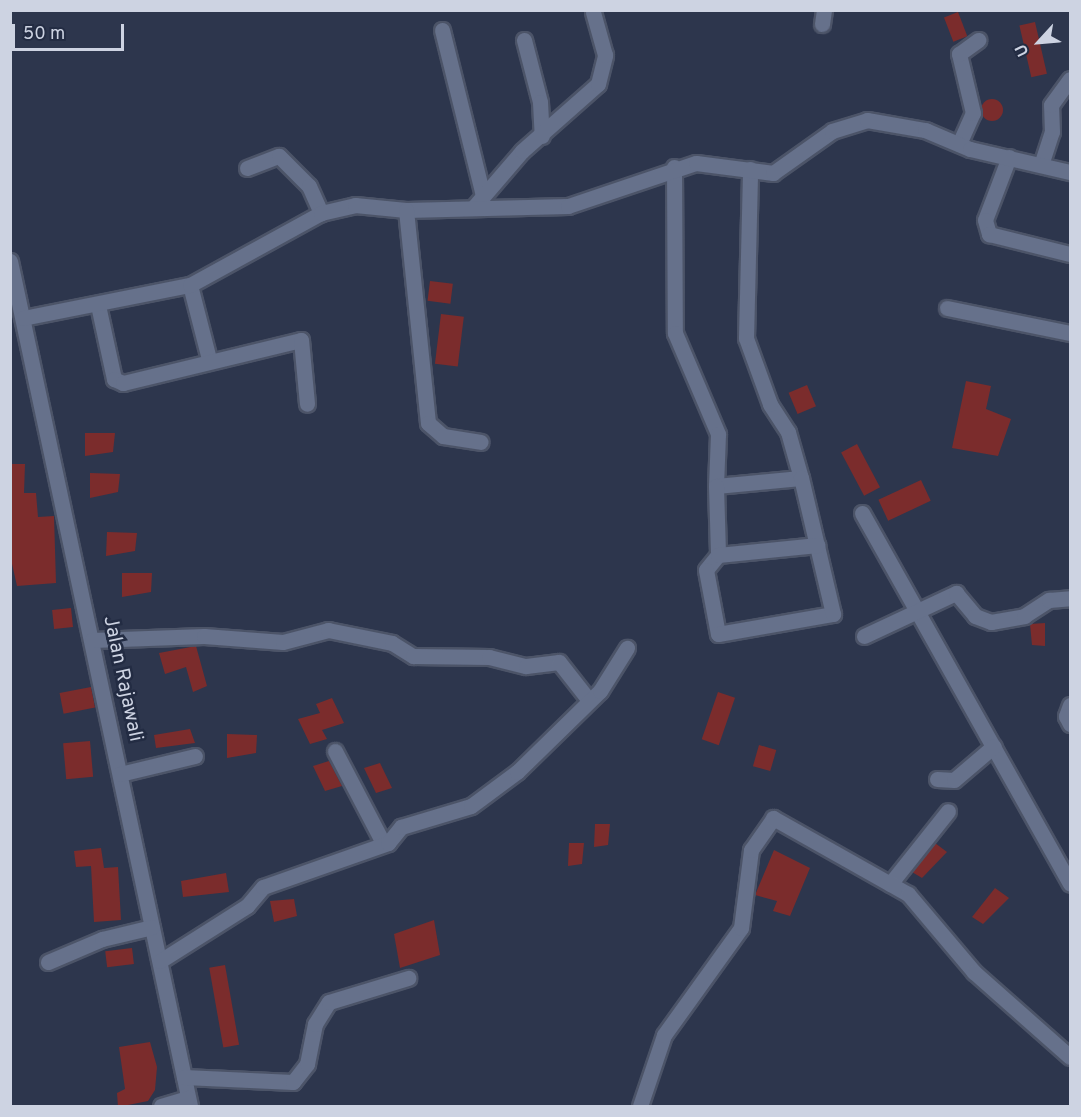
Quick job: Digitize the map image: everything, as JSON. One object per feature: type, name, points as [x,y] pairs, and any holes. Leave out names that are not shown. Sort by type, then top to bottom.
[{"type":"street","points":[[473,208],[542,136],[598,84],[605,55],[593,12]]},
{"type":"street","points":[[442,30],[483,196]]},
{"type":"street","points":[[524,40],[540,102],[542,136]]},
{"type":"street","points":[[959,144],[973,113],[959,54],[978,40]]},
{"type":"street","points":[[1041,165],[1052,132],[1051,105],[1071,79]]},
{"type":"street","points":[[23,318],[190,285],[321,213],[355,206],[406,210],[568,206],[674,167],[724,162],[773,173],[832,130],[867,120],[925,130],[959,144],[1071,172]]},
{"type":"street","points":[[247,168],[279,156],[309,186],[321,213]]},
{"type":"street","points":[[1009,157],[985,220],[989,234],[1071,254]]},
{"type":"street","points":[[674,167],[675,333],[718,434],[716,486],[718,555],[706,570],[718,634],[833,614],[818,545],[788,432],[770,404],[746,338],[750,169]]},
{"type":"street","points":[[406,210],[423,407],[428,423],[443,436],[481,442]]},
{"type":"street","name":"Jalan Rajawali","points":[[10,261],[189,1102]]},
{"type":"street","points":[[190,285],[209,359]]},
{"type":"street","points":[[98,305],[114,379],[123,383],[209,359],[301,340],[307,404]]},
{"type":"street","points":[[947,308],[1071,333]]},
{"type":"street","points":[[716,486],[801,478]]},
{"type":"street","points":[[862,513],[918,606],[1071,885]]},
{"type":"street","points":[[718,555],[818,545]]},
{"type":"street","points":[[864,636],[918,606],[956,593],[975,616],[991,622],[1024,616],[1048,600],[1071,598]]},
{"type":"street","points":[[92,640],[204,636],[283,642],[328,630],[392,643],[413,656],[489,657],[526,666],[559,663],[588,699]]},
{"type":"street","points":[[160,961],[247,906],[263,887],[383,843],[401,827],[471,806],[517,772],[588,699],[600,691],[627,648]]},
{"type":"street","points":[[1071,705],[1066,716],[1071,724]]},
{"type":"street","points":[[937,779],[954,780],[994,746]]},
{"type":"street","points":[[335,751],[383,843]]},
{"type":"street","points":[[120,774],[195,756]]},
{"type":"street","points":[[890,884],[948,811]]},
{"type":"street","points":[[640,1107],[664,1035],[741,928],[751,849],[773,818],[908,894],[974,972],[1071,1057]]},
{"type":"street","points":[[48,962],[102,939],[152,927]]},
{"type":"street","points":[[184,1077],[293,1082],[307,1064],[315,1024],[329,1002],[408,978]]},
{"type":"street","points":[[161,1107],[189,1102]]},
{"type":"building","points":[[958,12],[967,36],[953,42],[944,17]]},
{"type":"building","points":[[1035,22],[1047,74],[1031,77],[1019,26]]},
{"type":"building","points":[[992,99],[1000,102],[1003,110],[1000,118],[992,121],[984,118],[981,110],[984,102]]},
{"type":"building","points":[[430,281],[453,284],[450,304],[428,301]]},
{"type":"building","points":[[441,314],[464,317],[458,366],[435,364]]},
{"type":"building","points":[[966,381],[991,386],[986,409],[1011,419],[998,456],[952,448]]},
{"type":"building","points":[[807,385],[816,406],[798,414],[789,393]]},
{"type":"building","points":[[85,433],[115,433],[113,452],[85,456]]},
{"type":"building","points":[[857,444],[880,487],[864,496],[841,452]]},
{"type":"building","points":[[10,464],[25,464],[24,493],[36,493],[38,517],[54,516],[56,583],[17,586],[10,555]]},
{"type":"building","points":[[90,473],[120,474],[118,492],[90,498]]},
{"type":"building","points":[[921,480],[931,501],[888,521],[878,500]]},
{"type":"building","points":[[107,532],[137,533],[135,551],[106,556]]},
{"type":"building","points":[[122,573],[152,573],[151,592],[122,597]]},
{"type":"building","points":[[71,608],[73,627],[54,629],[52,610]]},
{"type":"building","points":[[1045,623],[1045,646],[1032,645],[1030,624]]},
{"type":"building","points":[[196,646],[207,686],[193,692],[186,667],[165,674],[159,653]]},
{"type":"building","points":[[91,687],[95,708],[64,714],[60,693]]},
{"type":"building","points":[[718,692],[735,698],[719,745],[702,739]]},
{"type":"building","points":[[332,698],[344,723],[322,730],[327,739],[310,744],[298,719],[320,713],[316,704]]},
{"type":"building","points":[[190,729],[195,743],[156,748],[154,735]]},
{"type":"building","points":[[227,734],[257,735],[256,753],[227,758]]},
{"type":"building","points":[[90,741],[93,777],[66,779],[63,743]]},
{"type":"building","points":[[759,745],[776,750],[770,771],[753,766]]},
{"type":"building","points":[[329,761],[342,786],[325,791],[313,766]]},
{"type":"building","points":[[380,763],[392,788],[376,793],[364,768]]},
{"type":"building","points":[[595,824],[610,824],[608,845],[594,847]]},
{"type":"building","points":[[569,843],[584,843],[582,864],[568,866]]},
{"type":"building","points":[[935,843],[947,852],[922,878],[912,872]]},
{"type":"building","points":[[101,848],[104,868],[118,867],[121,920],[94,922],[91,866],[76,867],[74,851]]},
{"type":"building","points":[[774,850],[810,868],[790,916],[773,911],[777,901],[755,895]]},
{"type":"building","points":[[226,873],[229,892],[183,897],[181,881]]},
{"type":"building","points":[[995,888],[1009,898],[983,924],[972,917]]},
{"type":"building","points":[[294,899],[297,916],[274,922],[270,901]]},
{"type":"building","points":[[434,920],[440,955],[400,968],[394,934]]},
{"type":"building","points":[[132,948],[134,964],[107,967],[105,951]]},
{"type":"building","points":[[225,965],[239,1045],[223,1048],[209,968]]},
{"type":"building","points":[[150,1042],[157,1067],[155,1090],[148,1101],[118,1107],[117,1093],[125,1089],[119,1047]]}]
